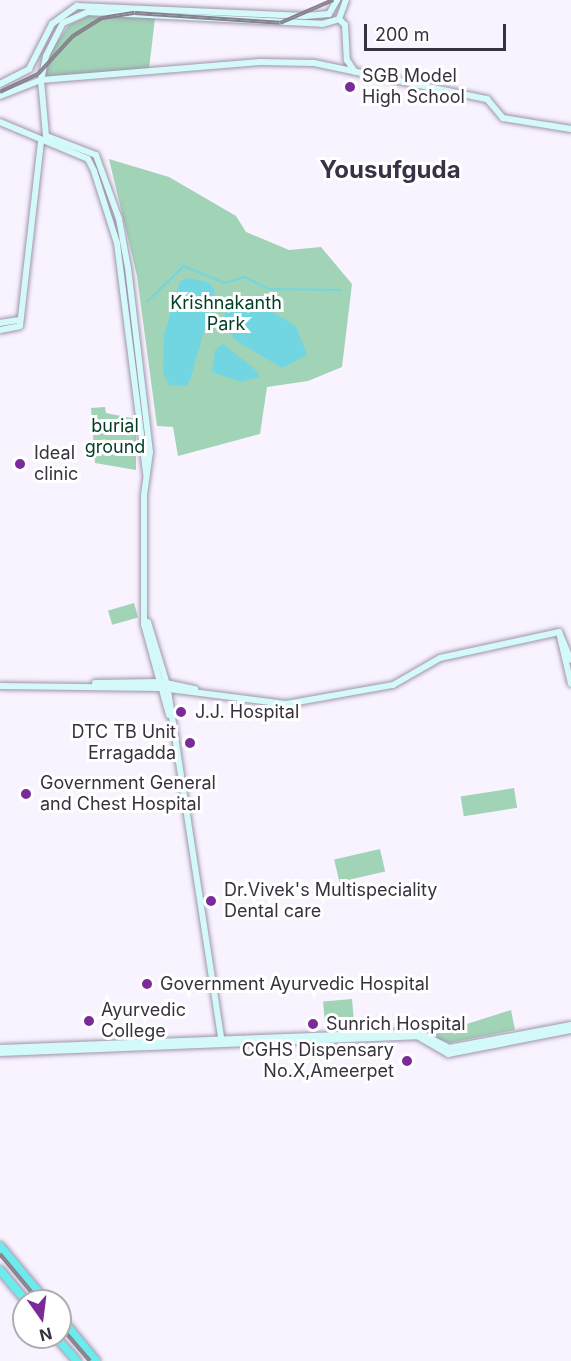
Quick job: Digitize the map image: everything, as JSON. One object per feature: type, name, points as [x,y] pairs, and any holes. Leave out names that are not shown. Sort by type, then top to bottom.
[{"type":"highway","points":[[0,1246],[36,1289]]},
{"type":"highway","points":[[10,1258],[0,1269],[16,1289]]},
{"type":"highway","points":[[72,1332],[96,1361]]},
{"type":"highway","points":[[66,1349],[77,1361]]},
{"type":"main road","points":[[0,84],[22,75],[42,56],[63,23],[99,9],[305,16],[329,14],[337,0]]},
{"type":"main road","points":[[339,19],[346,0]]},
{"type":"main road","points":[[99,9],[282,25],[339,19]]},
{"type":"main road","points":[[339,19],[345,25],[347,60],[355,72],[479,97],[503,118],[571,129]]},
{"type":"main road","points":[[42,56],[41,80],[47,137],[94,154],[119,219],[128,268],[148,419],[145,620],[164,686],[223,1043]]},
{"type":"main road","points":[[0,96],[41,80],[260,62],[318,64],[479,97]]},
{"type":"main road","points":[[0,122],[88,159]]},
{"type":"main road","points":[[20,323],[41,141]]},
{"type":"main road","points":[[88,159],[94,154]]},
{"type":"main road","points":[[88,159],[117,243],[146,475]]},
{"type":"main road","points":[[0,323],[20,323]]},
{"type":"main road","points":[[0,330],[20,323]]},
{"type":"main road","points":[[0,685],[164,686],[248,701],[286,704],[393,685],[440,658],[560,632]]},
{"type":"main road","points":[[560,632],[571,660]]},
{"type":"main road","points":[[560,632],[571,684]]},
{"type":"main road","points":[[0,1048],[223,1043],[418,1032],[449,1048],[571,1024]]},
{"type":"main road","points":[[0,1053],[417,1036],[448,1054],[571,1030]]},
{"type":"green space","points":[[88,16],[155,18],[149,69],[46,80],[46,57],[69,25]]},
{"type":"green space","name":"Krishnakanth Park","points":[[109,159],[169,177],[236,216],[246,232],[289,250],[321,247],[352,284],[342,367],[308,381],[267,387],[260,434],[178,456],[173,427],[157,426],[137,276]]},
{"type":"green space","name":"burial ground","points":[[105,407],[106,413],[136,419],[136,470],[95,463],[91,408]]},
{"type":"green space","points":[[134,603],[138,617],[112,625],[108,610]]},
{"type":"green space","points":[[514,788],[517,808],[464,816],[461,796]]},
{"type":"green space","points":[[380,849],[385,871],[339,882],[334,860]]},
{"type":"green space","points":[[352,999],[355,1033],[326,1035],[323,1002]]},
{"type":"green space","points":[[511,1010],[515,1030],[449,1043],[429,1036]]},
{"type":"water","points":[[189,278],[210,283],[215,292],[191,377],[187,385],[170,386],[163,373],[164,335],[180,281]]},
{"type":"water","points":[[245,296],[296,326],[307,355],[282,368],[237,341],[227,331],[224,316],[234,299]]},
{"type":"water","points":[[223,344],[257,371],[259,377],[241,382],[212,372],[215,350]]},
{"type":"waterway","points":[[147,302],[184,266],[225,283],[245,277],[270,289],[341,290]]},
{"type":"railway","points":[[0,92],[38,74],[73,36],[102,18],[135,13],[280,23],[333,0]]},
{"type":"railway","points":[[0,1254],[29,1289]]},
{"type":"railway","points":[[72,1340],[90,1361]]},
{"type":"place","name":"SGB Model High School","points":[[350,87]]},
{"type":"place","name":"Ideal clinic","points":[[20,464]]},
{"type":"place","name":"J.J. Hospital","points":[[181,712]]},
{"type":"place","name":"DTC TB Unit Erragadda","points":[[190,743]]},
{"type":"place","name":"Government General and Chest Hospital","points":[[26,794]]},
{"type":"place","name":"Dr.Vivek's Multispeciality Dental care","points":[[211,901]]},
{"type":"place","name":"Government Ayurvedic Hospital","points":[[147,984]]},
{"type":"place","name":"Ayurvedic College","points":[[89,1021]]},
{"type":"place","name":"Sunrich Hospital","points":[[313,1024]]},
{"type":"place","name":"CGHS Dispensary No.X,Ameerpet","points":[[407,1061]]},
{"type":"district","name":"Yousufguda","points":[[390,170]]}]
